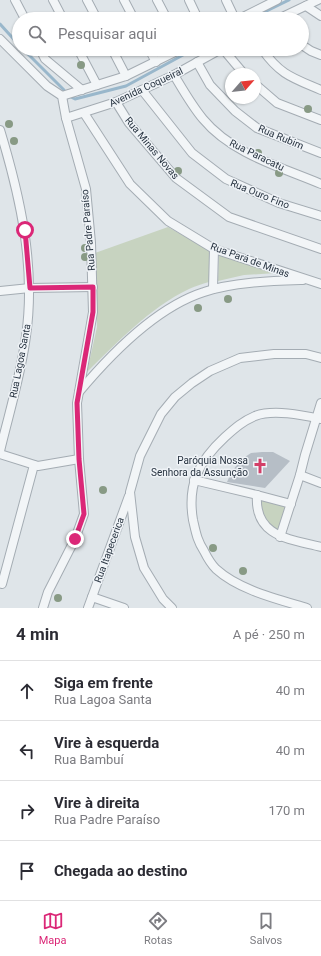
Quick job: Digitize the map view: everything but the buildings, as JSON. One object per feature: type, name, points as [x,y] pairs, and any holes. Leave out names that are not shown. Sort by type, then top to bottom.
[{"type":"street","points":[[15,0],[21,12]]},
{"type":"street","points":[[53,0],[59,12]]},
{"type":"street","points":[[87,0],[93,12]]},
{"type":"street","points":[[124,0],[130,12]]},
{"type":"street","points":[[157,0],[163,12]]},
{"type":"street","points":[[189,0],[195,12]]},
{"type":"street","points":[[226,0],[232,12]]},
{"type":"street","points":[[250,12],[263,3],[277,0]]},
{"type":"street","points":[[293,12],[318,0]]},
{"type":"street","points":[[306,6],[321,16]]},
{"type":"street","points":[[0,39],[12,51]]},
{"type":"street","points":[[309,50],[321,55]]},
{"type":"street","points":[[17,56],[47,86],[62,96]]},
{"type":"street","points":[[44,56],[45,59],[82,90]]},
{"type":"street","points":[[82,56],[97,85]]},
{"type":"street","points":[[116,56],[126,76]]},
{"type":"street","points":[[153,56],[156,62]]},
{"type":"street","name":"Avenida Coqueiral","points":[[62,96],[126,76],[168,56]]},
{"type":"street","name":"Avenida Coqueiral","points":[[66,118],[116,102],[174,76],[209,56]]},
{"type":"street","points":[[228,56],[239,68]]},
{"type":"street","points":[[267,56],[286,74],[321,90]]},
{"type":"street","name":"Rua Rubim","points":[[197,62],[210,85],[235,111],[257,128],[321,153]]},
{"type":"street","name":"Rua Paracatu","points":[[174,76],[203,120],[220,136],[240,150],[321,184]]},
{"type":"street","points":[[261,89],[277,103],[321,120]]},
{"type":"street","name":"Rua Ouro Fino","points":[[142,90],[192,153],[226,179],[279,203],[321,216]]},
{"type":"street","name":"Rua Padre Paraíso","points":[[43,608],[48,592],[75,539],[84,514],[79,459],[77,403],[93,312],[91,243],[86,189],[66,118],[62,96]]},
{"type":"street","name":"Rua Minas Novas","points":[[116,102],[129,123],[176,178],[229,217],[321,249]]},
{"type":"street","name":"Rua Pará de Minas","points":[[84,113],[130,184],[168,221],[214,249],[321,284]]},
{"type":"street","name":"Rua Lagoa Santa","points":[[0,130],[11,167],[25,230],[30,288],[26,335],[0,451]]},
{"type":"street","points":[[213,289],[214,249]]},
{"type":"street","name":"Rua Pará de Minas","points":[[79,393],[94,375],[144,326],[169,308],[202,292],[213,289],[271,281],[309,280]]},
{"type":"street","points":[[0,291],[30,288],[93,287]]},
{"type":"street","name":"Rua Itapecerica","points":[[88,608],[130,492],[140,456],[161,414],[175,397],[210,371],[240,358],[274,354],[306,354],[321,358]]},
{"type":"street","points":[[280,537],[300,475],[304,455],[318,419],[321,403]]},
{"type":"street","points":[[307,608],[270,597],[233,581],[215,568],[197,539],[192,510],[192,489],[194,480],[205,458],[238,425],[256,416],[271,413],[303,415],[318,419]]},
{"type":"street","points":[[0,454],[38,466],[79,459]]},
{"type":"street","points":[[2,584],[34,465]]},
{"type":"street","points":[[300,475],[321,483]]},
{"type":"street","points":[[194,480],[291,504]]},
{"type":"street","points":[[130,492],[135,537],[144,568],[163,599],[172,608]]},
{"type":"street","points":[[258,495],[257,502],[261,519],[267,527],[280,537],[321,547]]},
{"type":"street","points":[[92,597],[124,608]]},
{"type":"green space","points":[[168,227],[210,251],[209,282],[189,289],[174,297],[147,316],[87,372],[97,327],[95,253]]},
{"type":"green space","points":[[219,253],[276,273],[244,275],[218,281]]},
{"type":"green space","points":[[259,497],[287,506],[279,532],[262,517]]},
{"type":"waterway","points":[[264,12],[289,0]]},
{"type":"waterway","points":[[0,24],[12,37]]},
{"type":"waterway","points":[[30,56],[64,90]]},
{"type":"waterway","points":[[71,97],[75,99],[126,86],[181,56]]},
{"type":"place","name":"Paróquia Nossa Senhora da Assunção","points":[[260,466]]},
{"type":"route","points":[[25,230],[30,288],[93,287],[93,312],[77,403],[79,459],[84,514],[75,539]]}]
